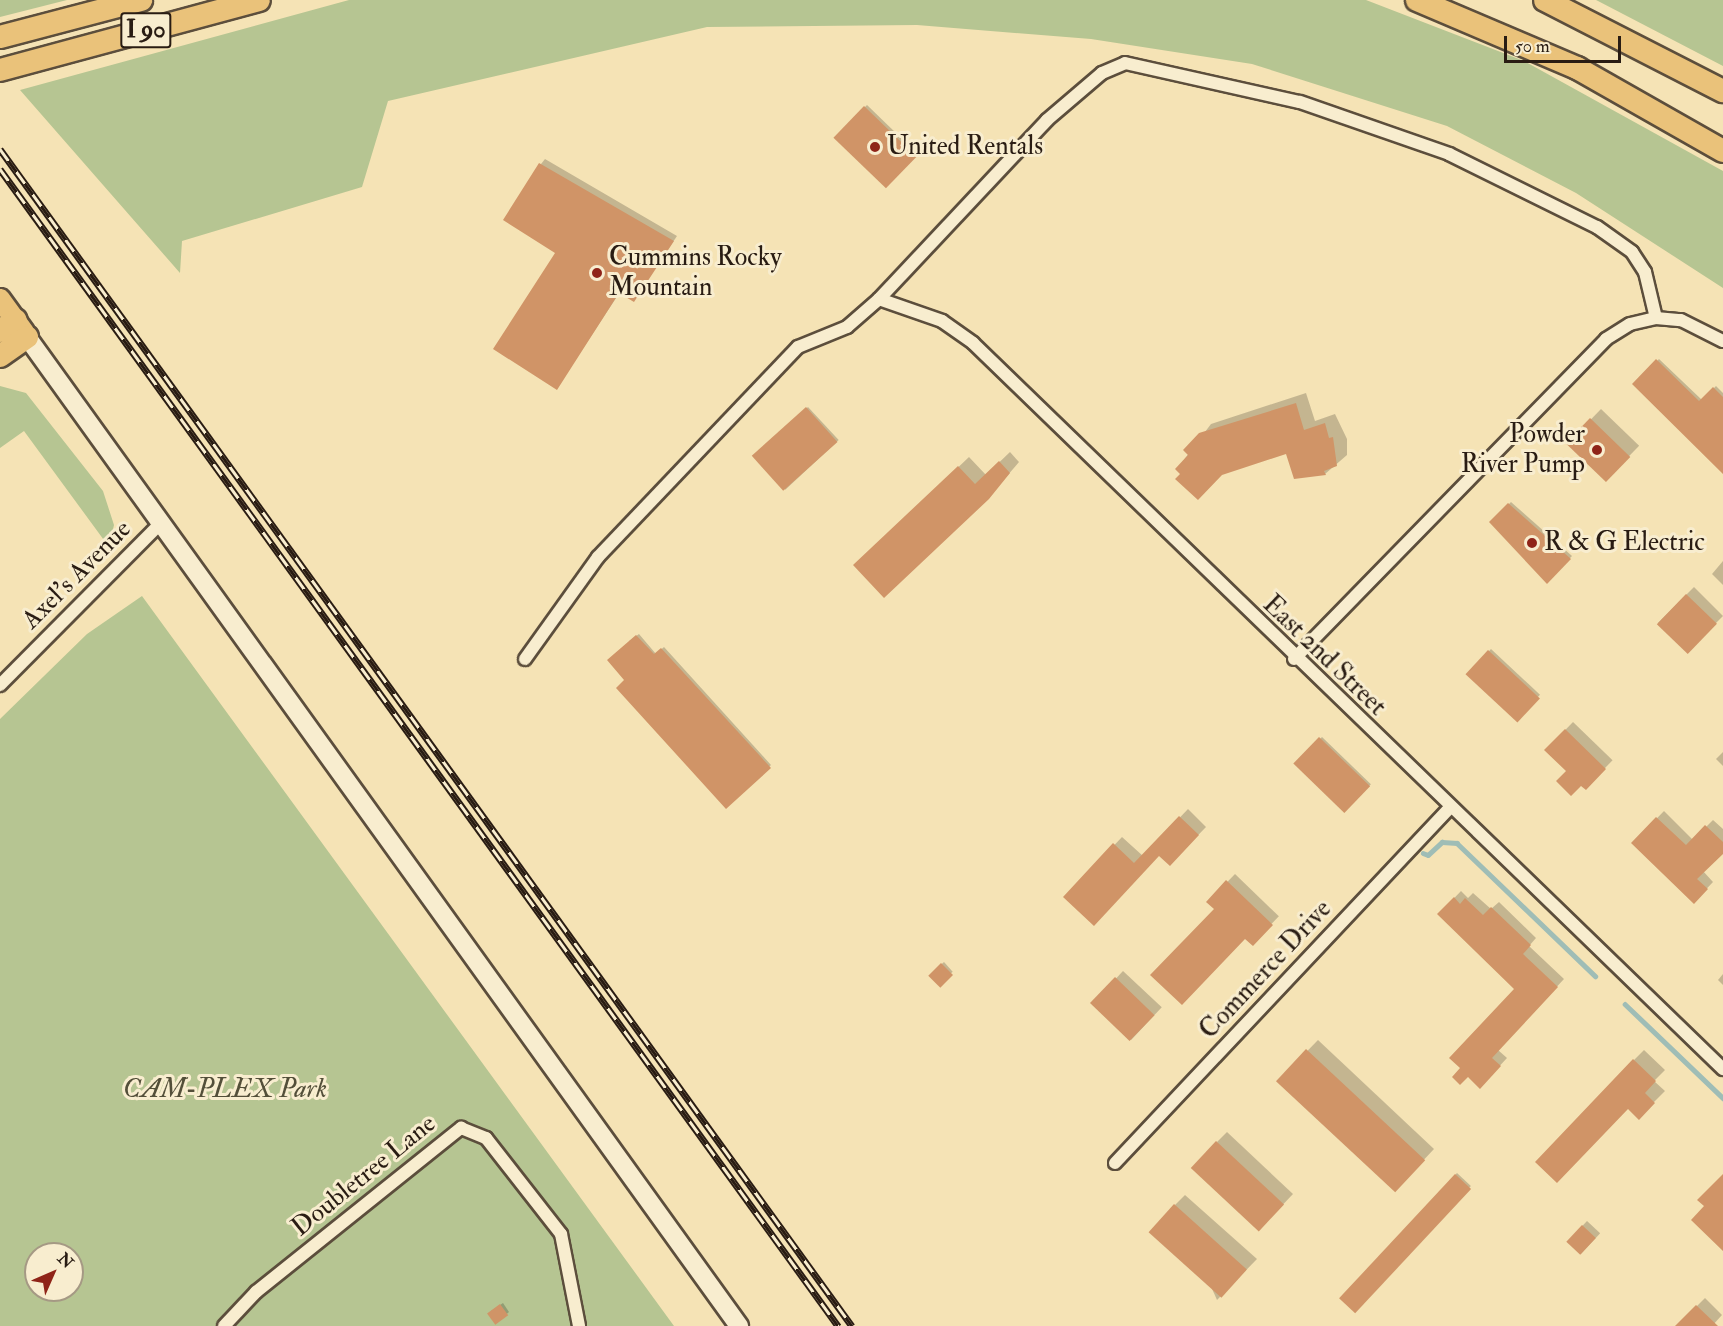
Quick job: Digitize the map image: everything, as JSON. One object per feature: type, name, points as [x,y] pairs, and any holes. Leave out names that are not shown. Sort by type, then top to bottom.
[{"type":"highway","name":"I 90","points":[[3,36],[141,0]]},
{"type":"highway","name":"I 90","points":[[0,70],[260,0]]},
{"type":"highway","points":[[1418,0],[1576,68],[1723,151]]},
{"type":"highway","points":[[1545,0],[1723,91]]},
{"type":"highway","points":[[0,356],[14,329]]},
{"type":"main road","points":[[0,299],[14,329],[161,523],[739,1326]]},
{"type":"street","points":[[525,659],[598,557],[798,347],[847,327],[879,299],[1047,120],[1102,73],[1125,63],[1300,102],[1468,163],[1597,227],[1632,252],[1645,272],[1656,318]]},
{"type":"street","name":"East 2nd Street","points":[[879,299],[942,321],[973,343],[1294,659],[1723,1069]]},
{"type":"street","points":[[1294,659],[1606,339],[1629,324],[1656,318],[1682,320],[1723,341]]},
{"type":"street","name":"Axel's Avenue","points":[[0,685],[161,523]]},
{"type":"street","name":"Commerce Drive","points":[[1115,1163],[1450,807]]},
{"type":"street","name":"Doubletree Lane","points":[[224,1326],[255,1292],[461,1128],[486,1138],[561,1234],[579,1326]]},
{"type":"green space","points":[[0,0],[67,0],[0,17]]},
{"type":"green space","points":[[349,0],[1366,0],[1524,61],[1723,171],[1723,288],[1576,193],[1447,126],[1252,64],[1091,39],[917,25],[707,27],[388,101],[362,187],[182,241],[180,273],[20,90]]},
{"type":"green space","points":[[1596,0],[1723,0],[1723,66],[1598,1]]},
{"type":"green space","points":[[0,386],[26,393],[103,491],[114,525],[109,547],[24,431],[0,448]]},
{"type":"green space","name":"CAM-PLEX Park","points":[[142,596],[674,1326],[0,1326],[0,719],[87,634]]},
{"type":"building","name":"United Rentals","points":[[864,106],[917,157],[886,188],[833,138]]},
{"type":"building","name":"Cummins Rocky Mountain","points":[[539,163],[674,241],[634,302],[619,293],[557,390],[493,349],[555,253],[503,220]]},
{"type":"building","points":[[1656,359],[1699,401],[1713,387],[1723,397],[1723,474],[1632,384]]},
{"type":"building","points":[[1296,403],[1304,430],[1325,423],[1329,438],[1333,437],[1337,466],[1324,471],[1326,475],[1294,479],[1286,454],[1222,475],[1198,500],[1175,479],[1180,474],[1175,469],[1188,455],[1183,450],[1199,433]]},
{"type":"building","points":[[806,407],[837,442],[783,491],[752,456]]},
{"type":"building","name":"Powder River Pump","points":[[1590,418],[1630,457],[1606,482],[1566,443]]},
{"type":"building","points":[[999,461],[1010,473],[989,499],[884,598],[853,565],[958,466],[975,484]]},
{"type":"building","name":"R & G Electric","points":[[1508,503],[1571,559],[1547,584],[1489,522]]},
{"type":"building","points":[[1686,594],[1717,624],[1688,654],[1657,624]]},
{"type":"building","points":[[636,635],[654,654],[661,648],[771,768],[726,809],[616,688],[624,680],[607,660]]},
{"type":"building","points":[[1488,650],[1540,698],[1517,723],[1465,674]]},
{"type":"building","points":[[1565,729],[1606,769],[1586,790],[1581,786],[1571,796],[1556,781],[1566,771],[1544,750]]},
{"type":"building","points":[[1319,737],[1370,786],[1344,813],[1293,764]]},
{"type":"building","points":[[1179,816],[1199,835],[1170,866],[1159,856],[1094,926],[1063,897],[1113,843],[1134,863]]},
{"type":"building","points":[[1656,817],[1686,845],[1705,825],[1723,842],[1723,854],[1697,879],[1708,889],[1694,904],[1631,843]]},
{"type":"building","points":[[1226,880],[1273,925],[1253,946],[1245,939],[1182,1005],[1150,975],[1214,909],[1206,902]]},
{"type":"building","points":[[1454,897],[1460,904],[1465,898],[1483,915],[1491,907],[1531,945],[1523,954],[1558,987],[1492,1058],[1501,1066],[1480,1089],[1468,1077],[1460,1085],[1452,1077],[1460,1068],[1449,1058],[1514,989],[1437,914]]},
{"type":"building","points":[[941,963],[953,975],[940,988],[928,976]]},
{"type":"building","points":[[1115,977],[1155,1015],[1130,1041],[1090,1003]]},
{"type":"building","points":[[1306,1049],[1425,1160],[1395,1192],[1276,1081]]},
{"type":"building","points":[[1633,1059],[1656,1081],[1645,1093],[1655,1103],[1639,1120],[1628,1109],[1557,1183],[1535,1162]]},
{"type":"building","points":[[1216,1141],[1284,1204],[1259,1231],[1191,1168]]},
{"type":"building","points":[[1455,1174],[1471,1189],[1355,1313],[1339,1298]]},
{"type":"building","points":[[1723,1174],[1723,1251],[1691,1220],[1704,1206],[1697,1200]]},
{"type":"building","points":[[1174,1204],[1247,1270],[1221,1298],[1149,1232]]},
{"type":"building","points":[[1582,1225],[1596,1238],[1580,1255],[1566,1242]]},
{"type":"building","points":[[500,1304],[508,1315],[495,1325],[487,1313]]},
{"type":"building","points":[[1696,1305],[1718,1326],[1675,1326]]},
{"type":"waterway","points":[[1423,853],[1428,855],[1442,842],[1457,843],[1595,976]]},
{"type":"waterway","points":[[1625,1004],[1723,1098]]},
{"type":"railway","points":[[0,149],[852,1326]]},
{"type":"railway","points":[[0,169],[838,1326]]},
{"type":"place","name":"United Rentals","points":[[875,147]]},
{"type":"place","name":"Cummins Rocky Mountain","points":[[597,273]]},
{"type":"place","name":"Powder River Pump","points":[[1597,450]]},
{"type":"place","name":"R & G Electric","points":[[1532,543]]}]
